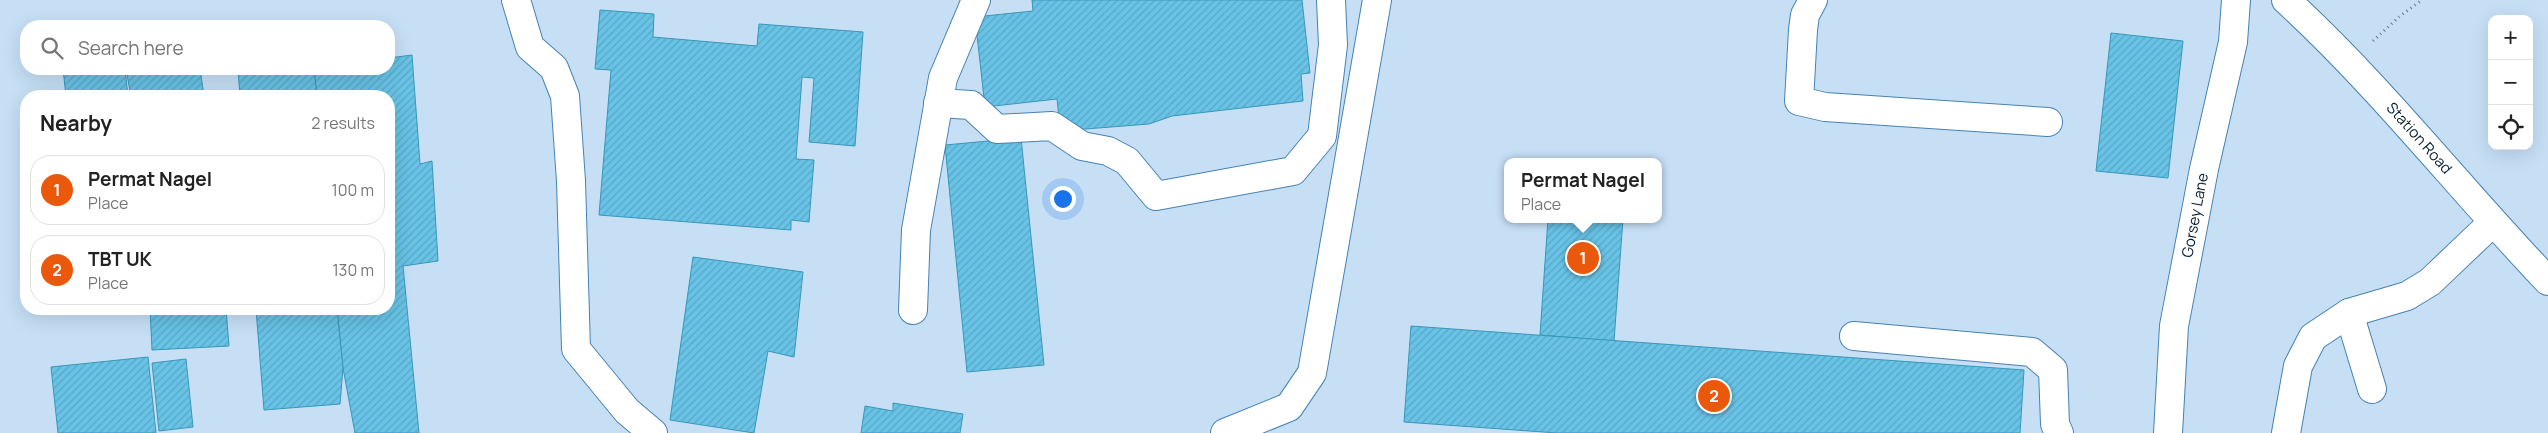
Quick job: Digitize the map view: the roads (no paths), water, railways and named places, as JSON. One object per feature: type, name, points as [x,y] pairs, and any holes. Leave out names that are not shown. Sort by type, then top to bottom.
[{"type":"street","points":[[516,0],[530,47],[554,68],[565,96],[571,181],[576,349],[627,411],[653,433]]},
{"type":"street","points":[[913,310],[916,230],[943,78],[976,0]]},
{"type":"street","points":[[938,103],[972,105],[996,129],[1052,126],[1082,146],[1108,151],[1127,161],[1156,196],[1293,171],[1322,136],[1333,45],[1331,0]]},
{"type":"street","points":[[1226,433],[1267,426],[1289,407],[1312,373],[1377,0]]},
{"type":"street","points":[[1813,0],[1805,15],[1802,30],[1799,101],[1825,107],[1902,110],[2048,122]]},
{"type":"street","name":"Gorsey Lane","points":[[2168,433],[2174,326],[2204,170],[2233,42],[2236,0]]},
{"type":"street","name":"Station Road","points":[[2286,0],[2350,63],[2492,223],[2548,282]]},
{"type":"street","points":[[2286,433],[2298,366],[2313,338],[2354,304],[2407,296],[2430,282],[2492,223]]},
{"type":"street","points":[[2354,304],[2372,389]]},
{"type":"street","points":[[1854,336],[2032,352],[2053,370],[2055,424],[2059,433]]},
{"type":"place","name":"Permat Nagel","points":[[1583,258]]},
{"type":"place","name":"TBT UK","points":[[1714,396]]}]
